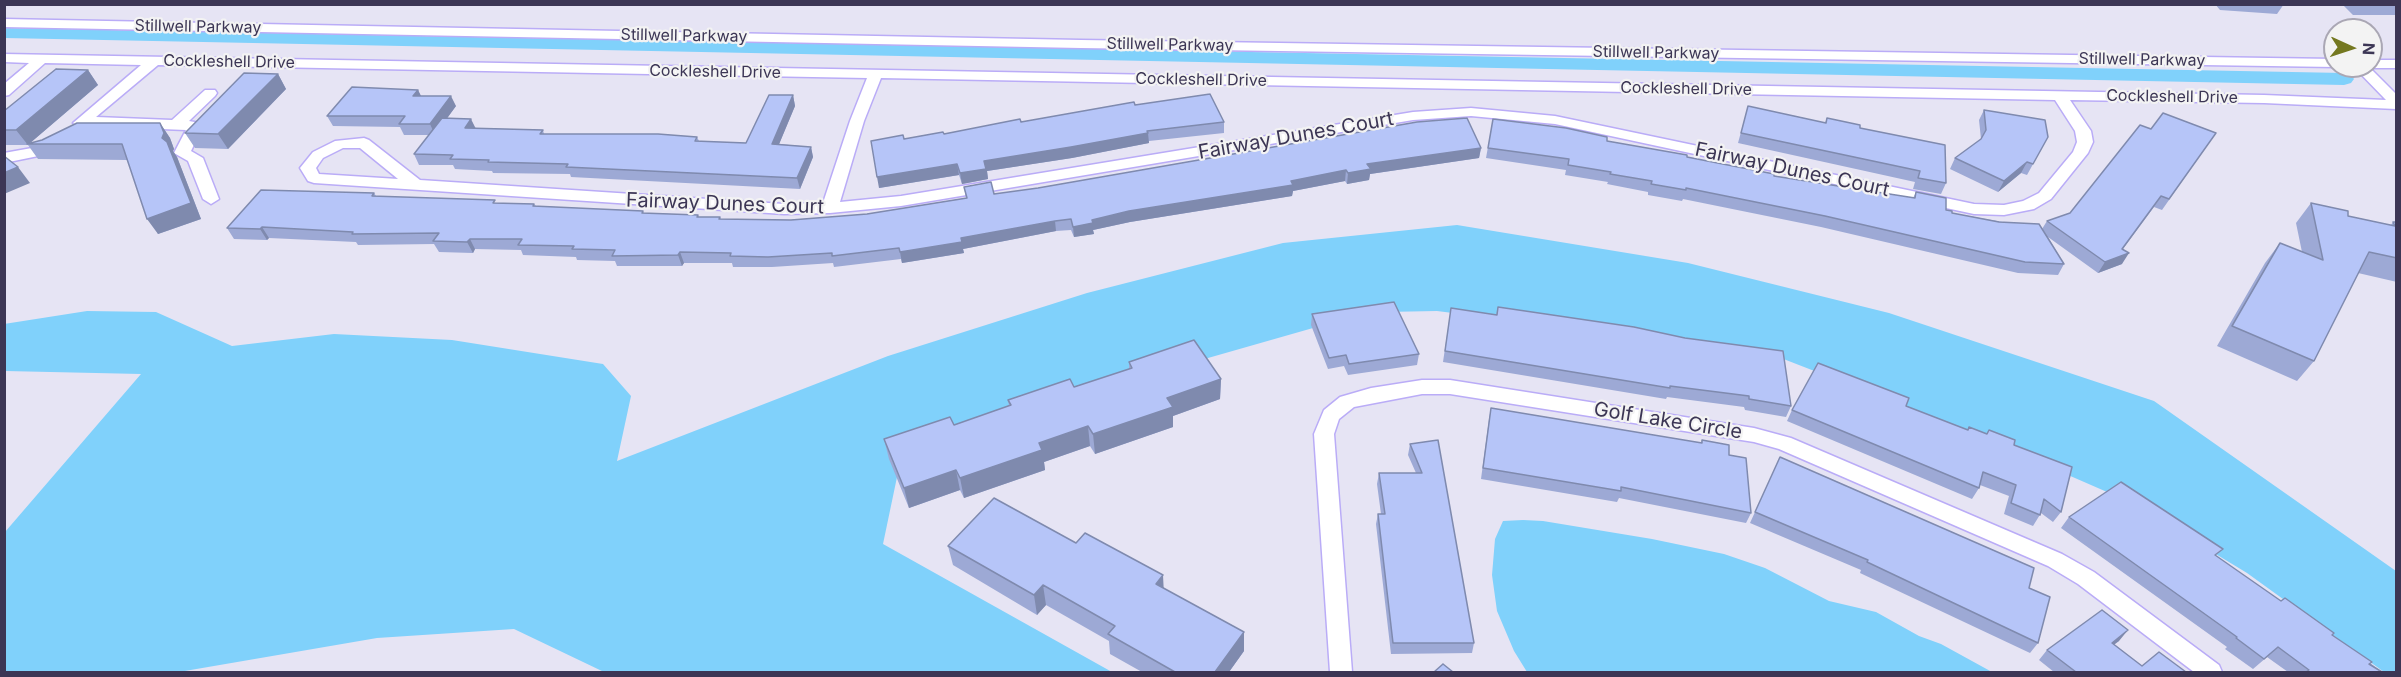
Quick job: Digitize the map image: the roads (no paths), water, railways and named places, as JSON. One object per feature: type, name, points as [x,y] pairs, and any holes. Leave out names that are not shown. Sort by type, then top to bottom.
[{"type":"street","name":"Stillwell Parkway","points":[[4,23],[1081,44],[2323,63]]},
{"type":"street","name":"Cockleshell Drive","points":[[4,58],[2060,95],[2397,104]]},
{"type":"street","points":[[4,92],[41,59]]},
{"type":"street","points":[[4,158],[48,150],[154,61]]},
{"type":"street","points":[[830,208],[857,121],[875,75]]},
{"type":"street","points":[[2372,78],[2397,104]]},
{"type":"street","points":[[176,125],[210,93]]},
{"type":"street","name":"Fairway Dunes Court","points":[[416,185],[364,143],[340,144],[318,155],[308,168],[314,178],[416,185],[784,209],[830,208],[901,201],[1413,116],[1471,112],[1555,120],[1974,209],[2004,210],[2028,206],[2045,196],[2080,153],[2085,142],[2083,131],[2060,95]]},
{"type":"street","points":[[83,121],[195,126],[182,153],[195,158],[211,199]]},
{"type":"street","name":"Golf Lake Circle","points":[[1341,672],[1324,434],[1331,415],[1347,402],[1371,395],[1422,387],[1478,391],[1754,435],[1784,443],[2055,560],[2086,578],[2211,672]]},
{"type":"water","points":[[1457,225],[1688,263],[1889,313],[2154,401],[2396,571],[2396,672],[2384,672],[2247,573],[2130,502],[1951,424],[1768,353],[1437,311],[1384,312],[1334,322],[1166,370],[901,458],[883,544],[1112,672],[604,672],[514,629],[377,638],[179,672],[5,672],[5,532],[141,374],[5,371],[4,324],[87,311],[156,312],[232,346],[334,334],[452,340],[603,364],[631,396],[617,461],[888,356],[1087,293],[1283,243]]},
{"type":"water","points":[[1503,521],[1543,521],[1652,539],[1724,554],[1765,568],[1829,601],[1876,612],[1992,672],[1527,672],[1514,651],[1497,611],[1492,575],[1495,539]]},
{"type":"waterway","points":[[4,33],[2344,79]]}]
